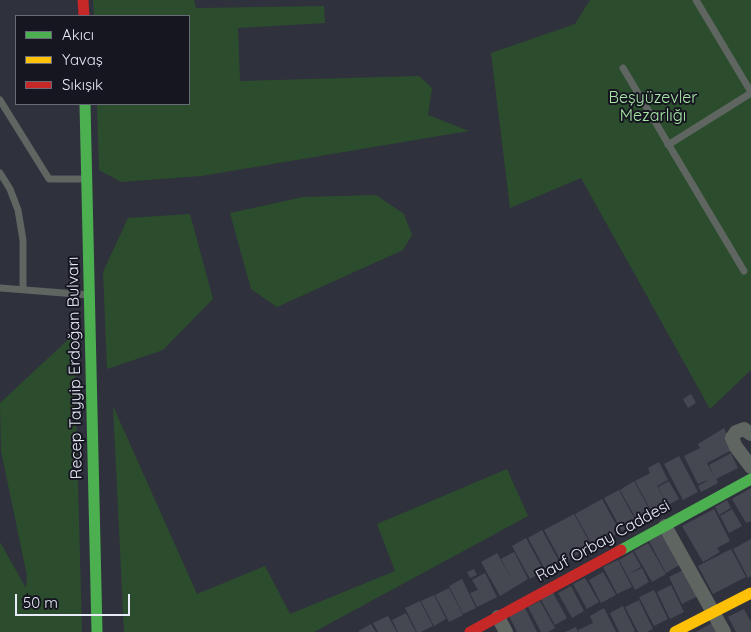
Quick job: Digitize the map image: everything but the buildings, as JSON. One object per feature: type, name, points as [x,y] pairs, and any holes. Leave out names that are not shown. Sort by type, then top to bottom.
[{"type":"street","points":[[83,0],[84,15]]},
{"type":"street","name":"Recep Tayyip Erdoğan Bulvarı","points":[[85,105],[87,179],[90,198],[89,296],[98,632]]},
{"type":"street","points":[[751,434],[744,429],[736,432],[732,438],[736,447],[751,467]]},
{"type":"street","name":"Rauf Orbay Caddesi","points":[[470,632],[751,479]]},
{"type":"street","points":[[664,526],[724,632]]},
{"type":"street","points":[[675,632],[751,593]]},
{"type":"street","points":[[498,617],[506,632]]},
{"type":"lane","points":[[668,145],[751,93],[696,0]]},
{"type":"lane","points":[[623,68],[744,271]]},
{"type":"lane","points":[[0,100],[49,179],[87,179]]},
{"type":"lane","points":[[0,173],[10,189],[18,210],[23,240],[22,289]]},
{"type":"lane","points":[[0,288],[89,296]]},
{"type":"green space","points":[[93,0],[194,0],[196,8],[324,6],[325,23],[238,28],[240,81],[419,76],[432,88],[428,115],[469,131],[201,176],[121,182],[99,170],[97,105],[190,105],[190,15],[94,15]]},
{"type":"green space","name":"Beşyüzevler Mezarlığı","points":[[590,0],[751,0],[751,370],[710,409],[581,178],[510,208],[491,53],[575,24]]},
{"type":"green space","points":[[376,195],[404,214],[412,235],[403,250],[277,307],[251,289],[230,213],[303,197]]},
{"type":"green space","points":[[190,214],[213,299],[163,350],[107,369],[103,272],[128,218]]},
{"type":"green space","points":[[74,334],[82,632],[0,632],[0,542],[26,588],[27,576],[1,451],[0,403]]},
{"type":"green space","points":[[113,406],[197,594],[265,566],[290,614],[395,571],[377,524],[507,469],[528,516],[314,632],[124,632]]},
{"type":"traffic: fast","points":[[85,105],[97,632]]},
{"type":"traffic: fast","points":[[621,550],[751,479]]},
{"type":"traffic: slow","points":[[675,632],[751,593]]},
{"type":"traffic: jam","points":[[83,0],[84,15]]},
{"type":"traffic: jam","points":[[470,632],[621,550]]}]
